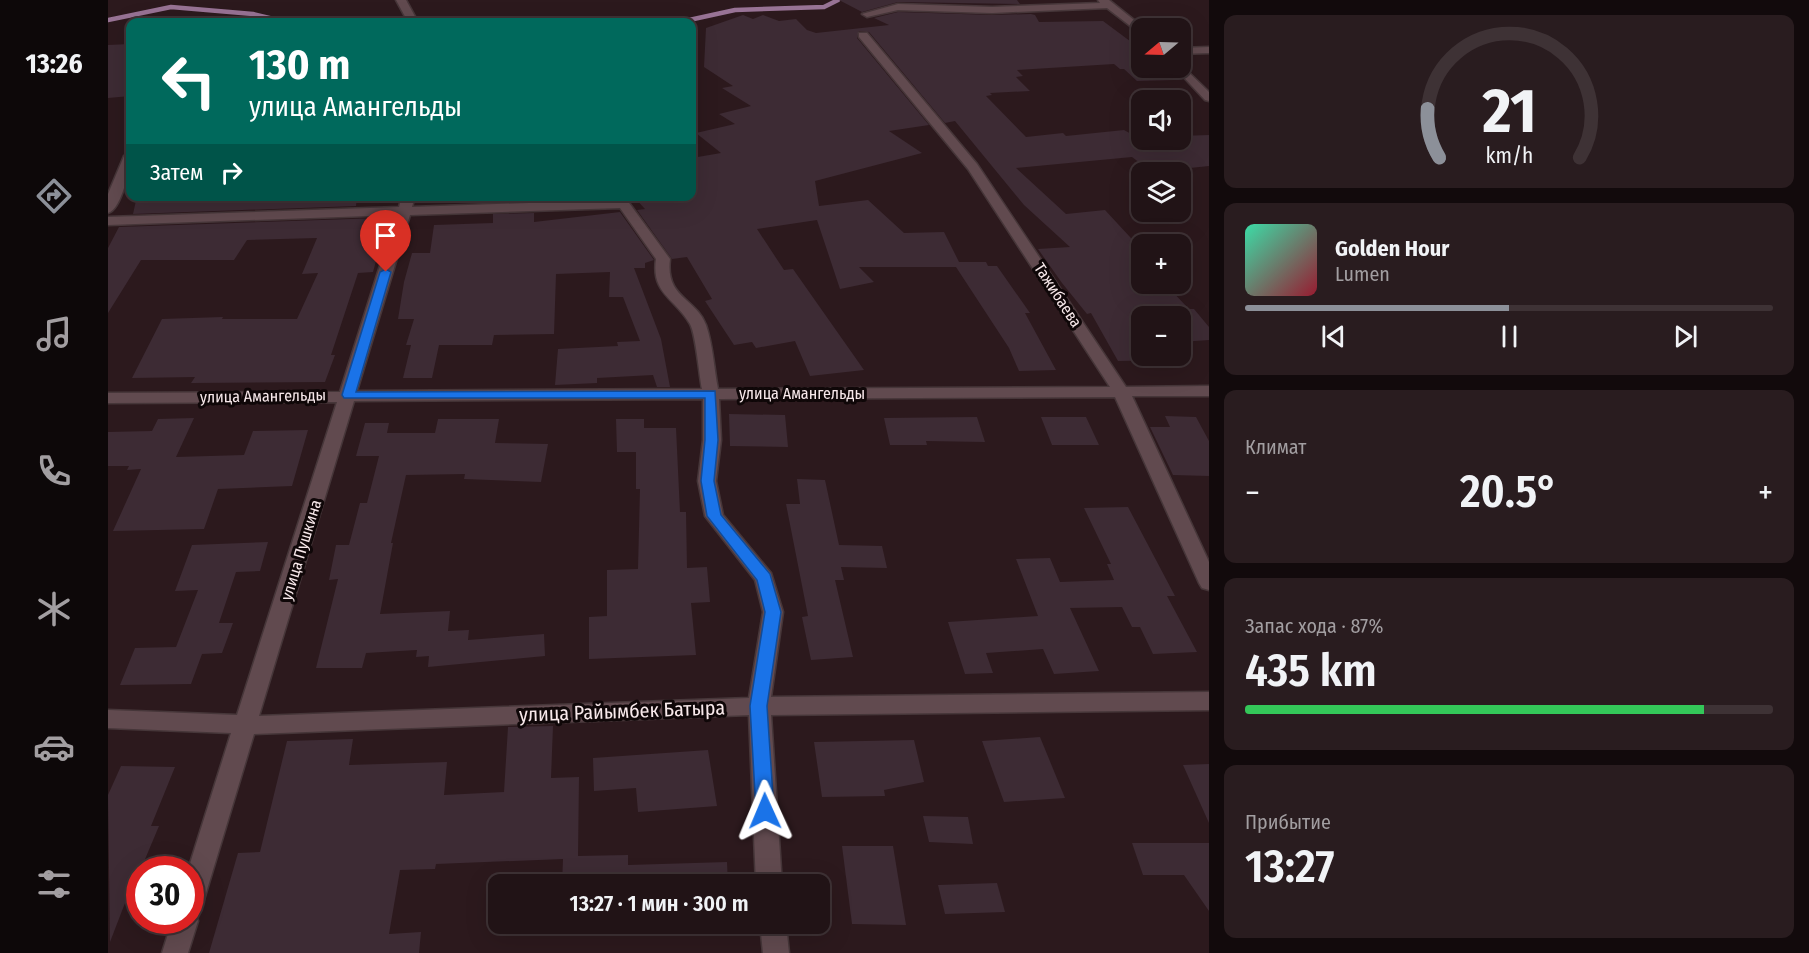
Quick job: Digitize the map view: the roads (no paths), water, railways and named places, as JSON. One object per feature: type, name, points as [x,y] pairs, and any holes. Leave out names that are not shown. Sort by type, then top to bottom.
[{"type":"street","points":[[401,0],[411,18]]},
{"type":"street","points":[[889,0],[898,7]]},
{"type":"street","points":[[867,14],[898,7],[992,10],[1106,2],[1131,23]]},
{"type":"street","name":"Тажибаева","points":[[863,35],[973,166],[1121,391],[1209,583]]},
{"type":"street","points":[[1191,51],[1209,50]]},
{"type":"street","points":[[1190,78],[1209,98]]},
{"type":"street","points":[[108,209],[126,166]]},
{"type":"street","points":[[108,221],[407,203],[549,201]]},
{"type":"street","points":[[621,201],[663,259],[661,273],[666,286],[698,324],[711,394],[712,440],[707,481],[714,516],[764,578],[773,612],[759,706],[768,874]]},
{"type":"street","name":"улица Пушкина","points":[[204,860],[248,725],[407,203]]},
{"type":"street","name":"улица Амангельды","points":[[108,398],[1209,391]]},
{"type":"street","name":"улица Райымбек Батыра","points":[[108,719],[248,725],[759,706],[1209,701]]},
{"type":"street","points":[[175,953],[181,934]]},
{"type":"street","points":[[774,934],[776,953]]},
{"type":"waterway","points":[[696,19],[735,10],[824,7],[838,0]]},
{"type":"waterway","points":[[108,20],[171,7],[253,14],[270,18]]}]
